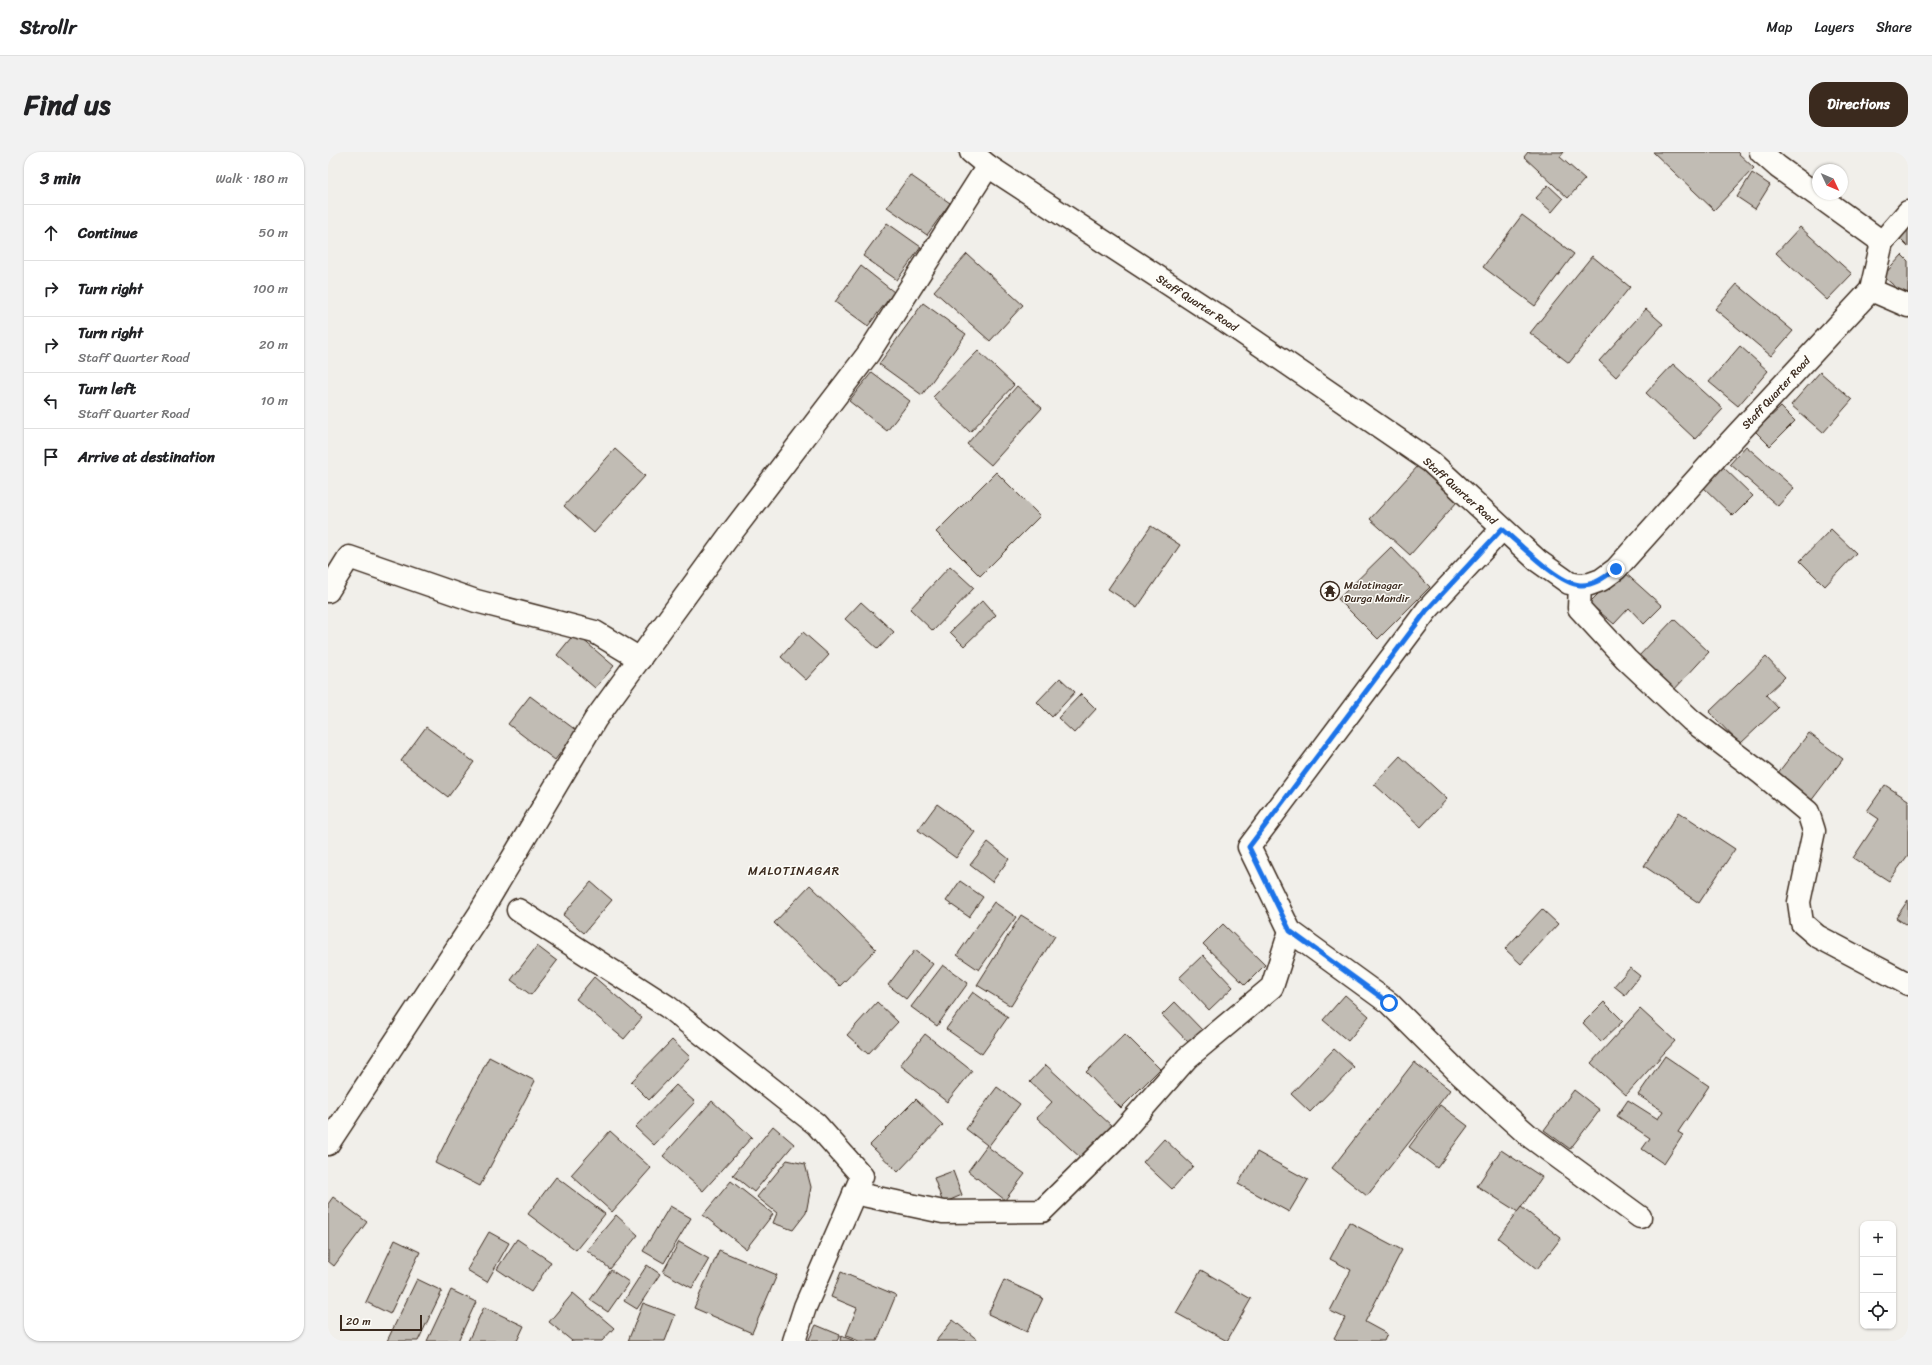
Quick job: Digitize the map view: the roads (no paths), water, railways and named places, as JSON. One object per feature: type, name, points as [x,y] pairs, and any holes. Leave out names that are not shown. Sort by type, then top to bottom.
[{"type":"street","name":"Staff Quarter Road","points":[[971,152],[988,166],[1224,320],[1431,462],[1538,561],[1569,583],[1580,585],[1601,580],[1616,569],[1729,443],[1871,290]]},
{"type":"street","points":[[1761,152],[1778,167],[1882,242]]},
{"type":"street","points":[[328,1144],[480,913],[595,720],[726,540],[868,354],[988,166]]},
{"type":"street","points":[[1908,212],[1882,242],[1871,290],[1908,306]]},
{"type":"street","points":[[1502,529],[1427,610],[1249,847],[1290,931],[1389,1003],[1460,1074],[1528,1135],[1640,1217]]},
{"type":"street","points":[[328,591],[349,557],[476,601],[595,632],[640,659]]},
{"type":"street","points":[[1580,585],[1579,608],[1626,659],[1690,720],[1762,774],[1808,812],[1814,831],[1799,902],[1802,923],[1816,936],[1908,984]]},
{"type":"street","points":[[518,910],[668,1007],[816,1124],[862,1176],[805,1307],[794,1341]]},
{"type":"street","points":[[854,1193],[943,1212],[1042,1211],[1122,1132],[1187,1058],[1272,986],[1290,931]]},
{"type":"place","name":"Malotinagar Durga Mandir","points":[[1330,591]]},
{"type":"district","name":"MALOTINAGAR","points":[[794,871]]}]
